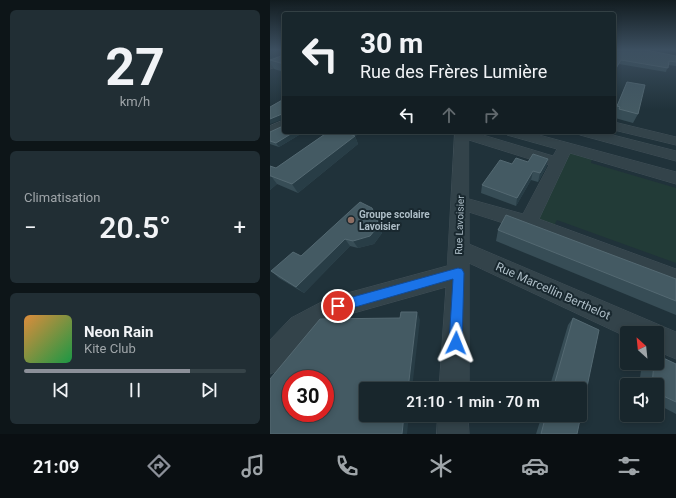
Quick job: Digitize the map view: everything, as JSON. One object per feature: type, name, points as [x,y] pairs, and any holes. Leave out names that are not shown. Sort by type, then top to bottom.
[{"type":"street","points":[[270,132],[282,125]]},
{"type":"street","points":[[616,126],[676,141]]},
{"type":"street","name":"Rue Lavoisier","points":[[454,382],[462,134]]},
{"type":"street","points":[[468,134],[558,163]]},
{"type":"street","points":[[519,134],[676,178]]},
{"type":"street","points":[[594,134],[676,156]]},
{"type":"street","points":[[528,223],[565,147]]},
{"type":"street","points":[[460,203],[528,223],[676,279]]},
{"type":"street","name":"Rue Marcellin Berthelot","points":[[459,249],[631,326]]},
{"type":"street","points":[[270,360],[300,327],[338,306],[458,273]]},
{"type":"street","points":[[664,340],[676,346]]},
{"type":"street","points":[[453,422],[453,434]]},
{"type":"green space","points":[[573,152],[592,158],[591,163],[676,188],[676,263],[557,220],[553,227],[536,221],[568,153]]},
{"type":"building","points":[[627,82],[645,85],[638,114],[619,109],[620,107],[617,106]]},
{"type":"building","points":[[282,100],[282,114],[270,119],[270,107]]},
{"type":"building","points":[[282,126],[282,134],[291,134],[276,143],[270,141],[270,132]]},
{"type":"building","points":[[325,134],[349,134],[355,136],[292,184],[270,176],[270,166],[276,168]]},
{"type":"building","points":[[533,154],[548,159],[540,173],[533,171],[517,198],[482,185],[500,160],[512,164],[516,158],[528,162]]},
{"type":"building","points":[[360,202],[372,208],[379,225],[370,236],[353,241],[345,239],[296,287],[271,271],[293,252],[301,256]]},
{"type":"building","points":[[506,215],[676,279],[676,301],[498,230]]},
{"type":"building","points":[[401,312],[417,312],[409,382],[359,382],[359,422],[403,422],[402,434],[270,434],[270,379],[320,319],[400,318]]},
{"type":"building","points":[[573,318],[599,330],[587,387],[587,382],[555,382]]},
{"type":"building","points":[[664,358],[676,364],[676,402],[664,396],[664,378],[653,378],[653,370],[664,370]]},
{"type":"building","points":[[544,422],[580,422],[577,434],[541,434]]},
{"type":"place","name":"Groupe scolaire Lavoisier","points":[[351,220]]},
{"type":"route","points":[[338,306],[458,273],[456,343]]}]
